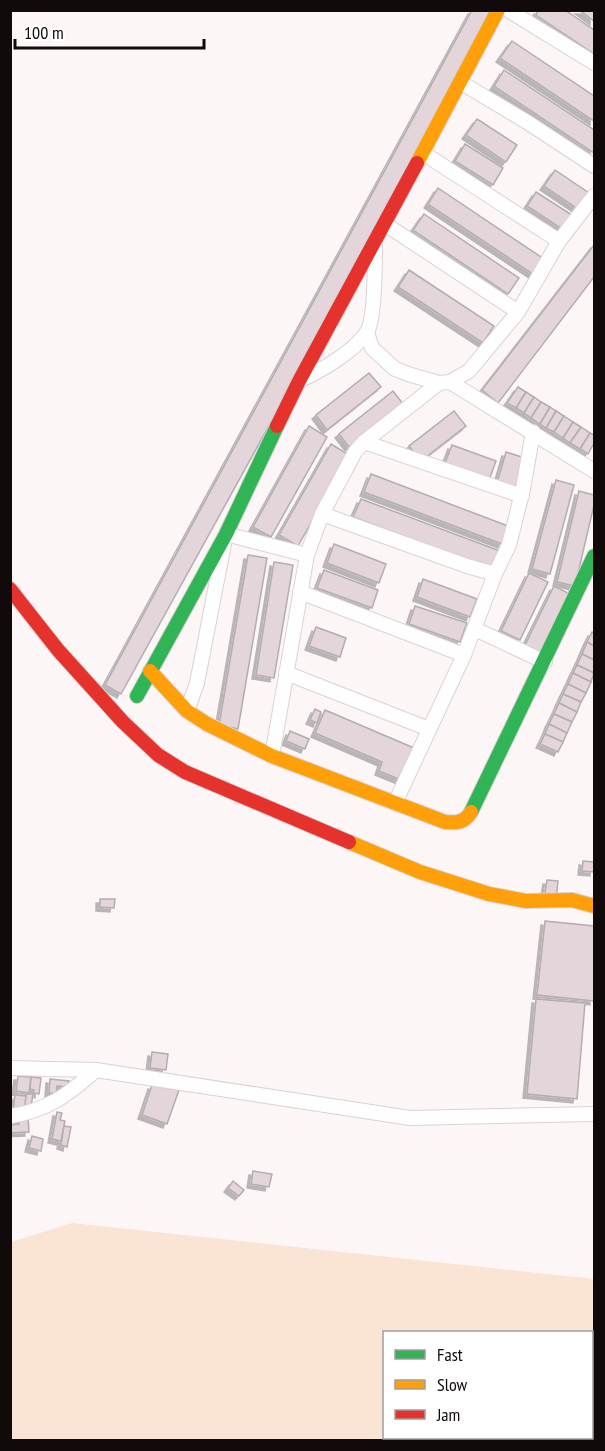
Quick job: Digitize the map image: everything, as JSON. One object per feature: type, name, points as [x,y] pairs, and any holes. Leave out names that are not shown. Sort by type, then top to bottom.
[{"type":"street","points":[[137,696],[226,534],[299,381],[498,10]]},
{"type":"street","points":[[508,10],[594,63]]},
{"type":"street","points":[[460,82],[594,166]]},
{"type":"street","points":[[423,153],[559,241]]},
{"type":"street","points":[[272,756],[307,555],[322,514],[355,452],[364,442],[445,383],[469,371],[518,312],[559,241],[594,196]]},
{"type":"street","points":[[385,224],[518,312]]},
{"type":"street","points":[[299,381],[318,372],[367,333],[372,310],[375,242]]},
{"type":"street","points":[[367,333],[372,348],[395,369],[445,383],[533,432],[594,471]]},
{"type":"street","points":[[394,803],[464,655],[495,574],[509,545],[522,496],[533,432]]},
{"type":"street","points":[[364,442],[522,496]]},
{"type":"street","points":[[322,514],[495,574]]},
{"type":"street","points":[[226,534],[307,555]]},
{"type":"street","points":[[187,711],[197,683],[226,534]]},
{"type":"street","points":[[150,671],[187,711],[207,724],[272,756],[446,822],[458,823],[467,818],[545,662],[594,556]]},
{"type":"street","points":[[10,589],[58,650],[123,722],[158,755],[185,772],[420,872],[489,894],[526,901],[572,900],[594,906]]},
{"type":"street","points":[[300,592],[464,655]]},
{"type":"street","points":[[475,629],[545,662]]},
{"type":"street","points":[[286,673],[429,729]]},
{"type":"street","points":[[10,1068],[96,1070],[410,1118],[594,1114]]},
{"type":"street","points":[[10,1116],[45,1108],[74,1089],[96,1070]]},
{"type":"shaded area","points":[[72,1223],[594,1279],[594,1440],[11,1440],[11,1242]]},
{"type":"building","points":[[472,10],[493,10],[362,257],[121,694],[105,685]]},
{"type":"building","points":[[538,10],[565,10],[594,30],[594,54],[536,15]]},
{"type":"building","points":[[579,10],[594,10],[594,21]]},
{"type":"building","points":[[512,41],[594,96],[594,121],[500,58]]},
{"type":"building","points":[[504,70],[594,130],[594,153],[494,86]]},
{"type":"building","points":[[477,119],[517,145],[506,162],[466,135]]},
{"type":"building","points":[[465,144],[503,168],[493,185],[455,161]]},
{"type":"building","points":[[555,170],[592,195],[581,211],[544,186]]},
{"type":"building","points":[[438,188],[544,259],[533,274],[428,204]]},
{"type":"building","points":[[536,192],[575,217],[565,231],[527,206]]},
{"type":"building","points":[[424,214],[519,278],[508,294],[413,230]]},
{"type":"building","points":[[594,245],[594,277],[498,403],[482,390]]},
{"type":"building","points":[[409,270],[494,326],[483,343],[398,287]]},
{"type":"building","points":[[369,373],[381,387],[327,430],[316,415]]},
{"type":"building","points":[[518,387],[526,392],[516,408],[507,403]]},
{"type":"building","points":[[393,391],[404,405],[349,447],[339,434]]},
{"type":"building","points":[[526,392],[534,397],[524,413],[516,408]]},
{"type":"building","points":[[534,397],[541,402],[531,418],[524,413]]},
{"type":"building","points":[[541,402],[550,407],[540,424],[531,418]]},
{"type":"building","points":[[550,407],[556,411],[546,428],[540,424]]},
{"type":"building","points":[[454,411],[466,426],[421,461],[409,446]]},
{"type":"building","points":[[556,411],[564,416],[554,432],[546,428]]},
{"type":"building","points":[[564,416],[573,422],[563,438],[554,432]]},
{"type":"building","points":[[573,422],[581,427],[570,443],[563,438]]},
{"type":"building","points":[[309,426],[327,437],[271,537],[253,527]]},
{"type":"building","points":[[581,427],[590,433],[580,449],[570,443]]},
{"type":"building","points":[[590,433],[594,435],[594,443],[588,454],[580,449]]},
{"type":"building","points":[[331,444],[349,455],[298,546],[279,535]]},
{"type":"building","points":[[452,445],[496,461],[489,480],[445,463]]},
{"type":"building","points":[[506,452],[525,458],[515,492],[496,486]]},
{"type":"building","points":[[371,474],[508,526],[502,544],[364,492]]},
{"type":"building","points":[[556,480],[574,485],[550,574],[532,569]]},
{"type":"building","points":[[579,491],[594,495],[594,505],[575,586],[557,582]]},
{"type":"building","points":[[361,499],[500,551],[493,570],[353,517]]},
{"type":"building","points":[[334,544],[386,564],[379,583],[327,563]]},
{"type":"building","points":[[248,555],[267,558],[238,729],[219,725]]},
{"type":"building","points":[[274,562],[293,565],[274,678],[256,675]]},
{"type":"building","points":[[324,570],[378,590],[372,608],[317,588]]},
{"type":"building","points":[[529,573],[548,582],[520,640],[501,631]]},
{"type":"building","points":[[423,579],[477,599],[470,617],[417,597]]},
{"type":"building","points":[[554,586],[570,594],[542,653],[525,645]]},
{"type":"building","points":[[415,606],[467,623],[460,642],[409,624]]},
{"type":"building","points":[[316,627],[346,638],[340,657],[309,646]]},
{"type":"building","points":[[592,632],[594,633],[594,646],[587,642]]},
{"type":"building","points":[[587,642],[594,646],[594,660],[582,654]]},
{"type":"building","points":[[582,654],[594,660],[594,673],[577,665]]},
{"type":"building","points":[[577,665],[594,673],[591,682],[573,673]]},
{"type":"building","points":[[573,673],[591,682],[586,693],[568,684]]},
{"type":"building","points":[[568,684],[586,693],[581,702],[563,694]]},
{"type":"building","points":[[563,694],[581,702],[577,712],[559,703]]},
{"type":"building","points":[[559,703],[577,712],[572,722],[554,714]]},
{"type":"building","points":[[315,709],[321,712],[317,723],[310,720]]},
{"type":"building","points":[[325,710],[414,748],[401,780],[379,771],[382,762],[315,733]]},
{"type":"building","points":[[554,714],[572,722],[567,733],[549,724]]},
{"type":"building","points":[[549,724],[567,733],[563,742],[545,734]]},
{"type":"building","points":[[290,731],[309,739],[305,749],[286,741]]},
{"type":"building","points":[[545,734],[563,742],[558,752],[540,744]]},
{"type":"building","points":[[583,861],[594,862],[594,872],[582,871]]},
{"type":"building","points":[[547,880],[558,881],[556,899],[544,898]]},
{"type":"building","points":[[100,899],[115,899],[114,908],[100,907]]},
{"type":"building","points":[[545,921],[594,926],[594,1001],[537,995]]},
{"type":"building","points":[[536,999],[585,1003],[577,1099],[527,1094]]},
{"type":"building","points":[[152,1052],[168,1054],[166,1070],[150,1068]]},
{"type":"building","points":[[18,1076],[31,1077],[29,1093],[16,1091]]},
{"type":"building","points":[[31,1077],[41,1078],[39,1094],[33,1093],[34,1090],[30,1089]]},
{"type":"building","points":[[50,1079],[69,1081],[68,1087],[57,1086],[56,1094],[49,1093]]},
{"type":"building","points":[[152,1085],[179,1090],[167,1124],[142,1115]]},
{"type":"building","points":[[26,1094],[33,1094],[31,1107],[24,1106]]},
{"type":"building","points":[[15,1095],[26,1096],[24,1112],[13,1111]]},
{"type":"building","points":[[57,1112],[62,1113],[60,1120],[65,1121],[61,1141],[52,1139]]},
{"type":"building","points":[[28,1117],[29,1132],[10,1133],[10,1125],[19,1124],[19,1118]]},
{"type":"building","points":[[64,1126],[71,1127],[67,1147],[61,1145]]},
{"type":"building","points":[[32,1136],[43,1139],[41,1151],[29,1148]]},
{"type":"building","points":[[253,1171],[272,1174],[269,1187],[251,1184]]},
{"type":"building","points":[[233,1181],[244,1190],[239,1196],[228,1188]]},
{"type":"traffic: fast","points":[[137,696],[226,534],[277,426]]},
{"type":"traffic: fast","points":[[471,812],[594,556]]},
{"type":"traffic: slow","points":[[417,163],[498,10]]},
{"type":"traffic: slow","points":[[150,671],[187,711],[207,724],[272,756],[445,822],[460,822],[471,812]]},
{"type":"traffic: slow","points":[[349,842],[420,872],[489,894],[526,901],[572,900],[594,906]]},
{"type":"traffic: jam","points":[[277,426],[417,163]]},
{"type":"traffic: jam","points":[[10,589],[58,650],[123,722],[158,755],[185,772],[349,842]]}]
